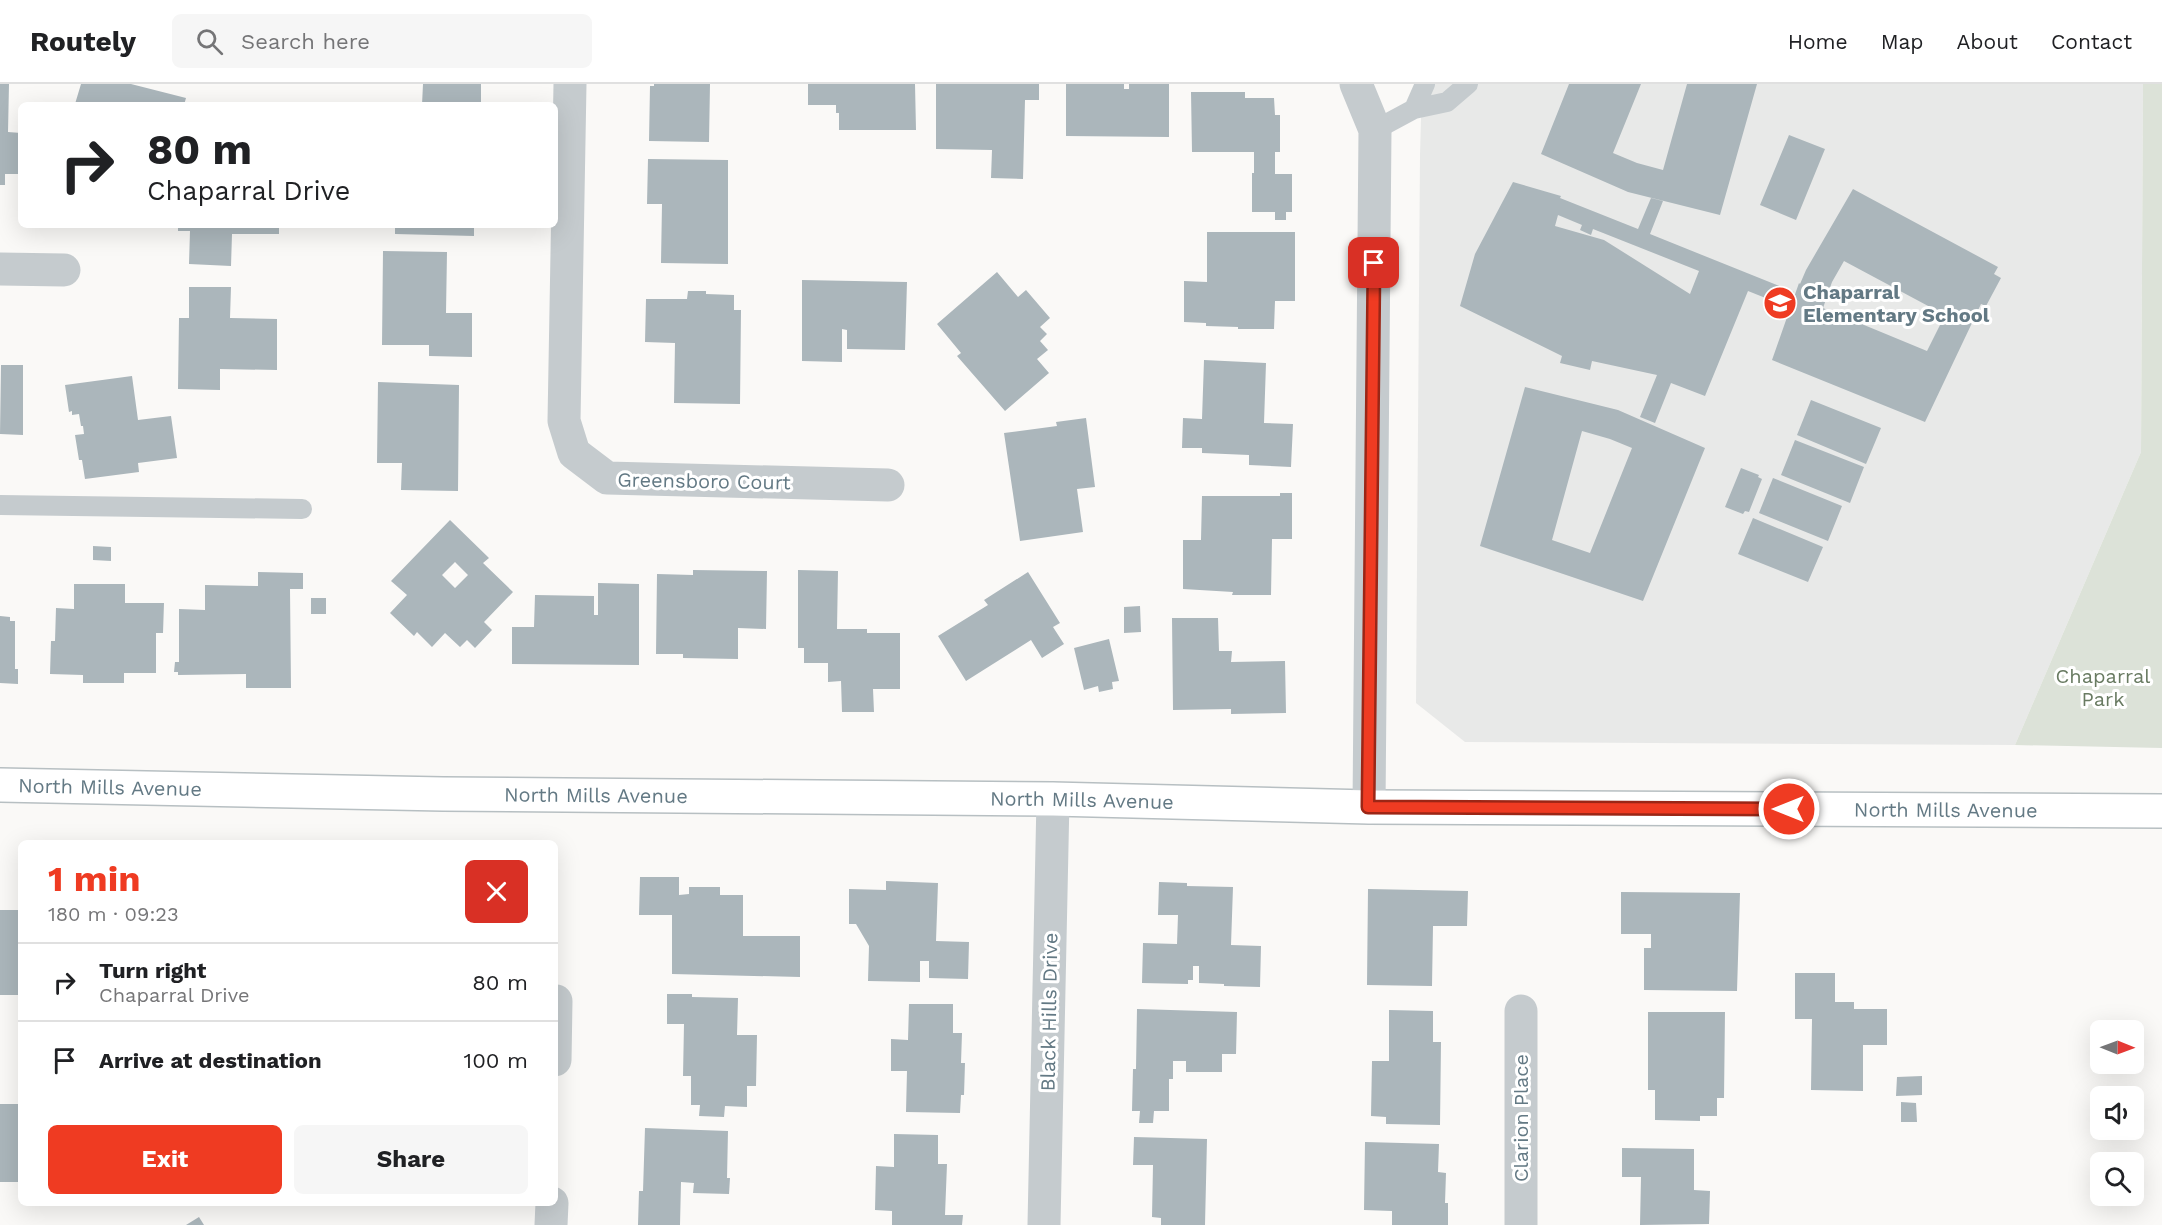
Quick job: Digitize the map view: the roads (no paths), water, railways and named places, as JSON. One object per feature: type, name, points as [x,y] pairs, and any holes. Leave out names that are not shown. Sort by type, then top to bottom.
[{"type":"main road","name":"North Mills Avenue","points":[[0,785],[443,794],[1053,800],[1368,807],[2162,811]]},
{"type":"street","name":"Greensboro Court","points":[[570,84],[564,421],[574,453],[607,478],[888,485]]},
{"type":"street","points":[[1356,84],[1375,130],[1368,807]]},
{"type":"street","points":[[0,269],[64,270]]},
{"type":"street","name":"Black Hills Drive","points":[[1044,1225],[1053,800]]},
{"type":"street","name":"Clarion Place","points":[[1521,1011],[1521,1225]]},
{"type":"street","points":[[551,1225],[552,1206]]},
{"type":"lane","points":[[1414,109],[1425,84]]},
{"type":"lane","points":[[1375,130],[1414,109],[1447,102],[1468,84]]},
{"type":"lane","points":[[0,505],[302,509]]},
{"type":"place","name":"Chaparral Elementary School","points":[[1780,303]]},
{"type":"park label","name":"Chaparral Park","points":[[2103,688]]}]
